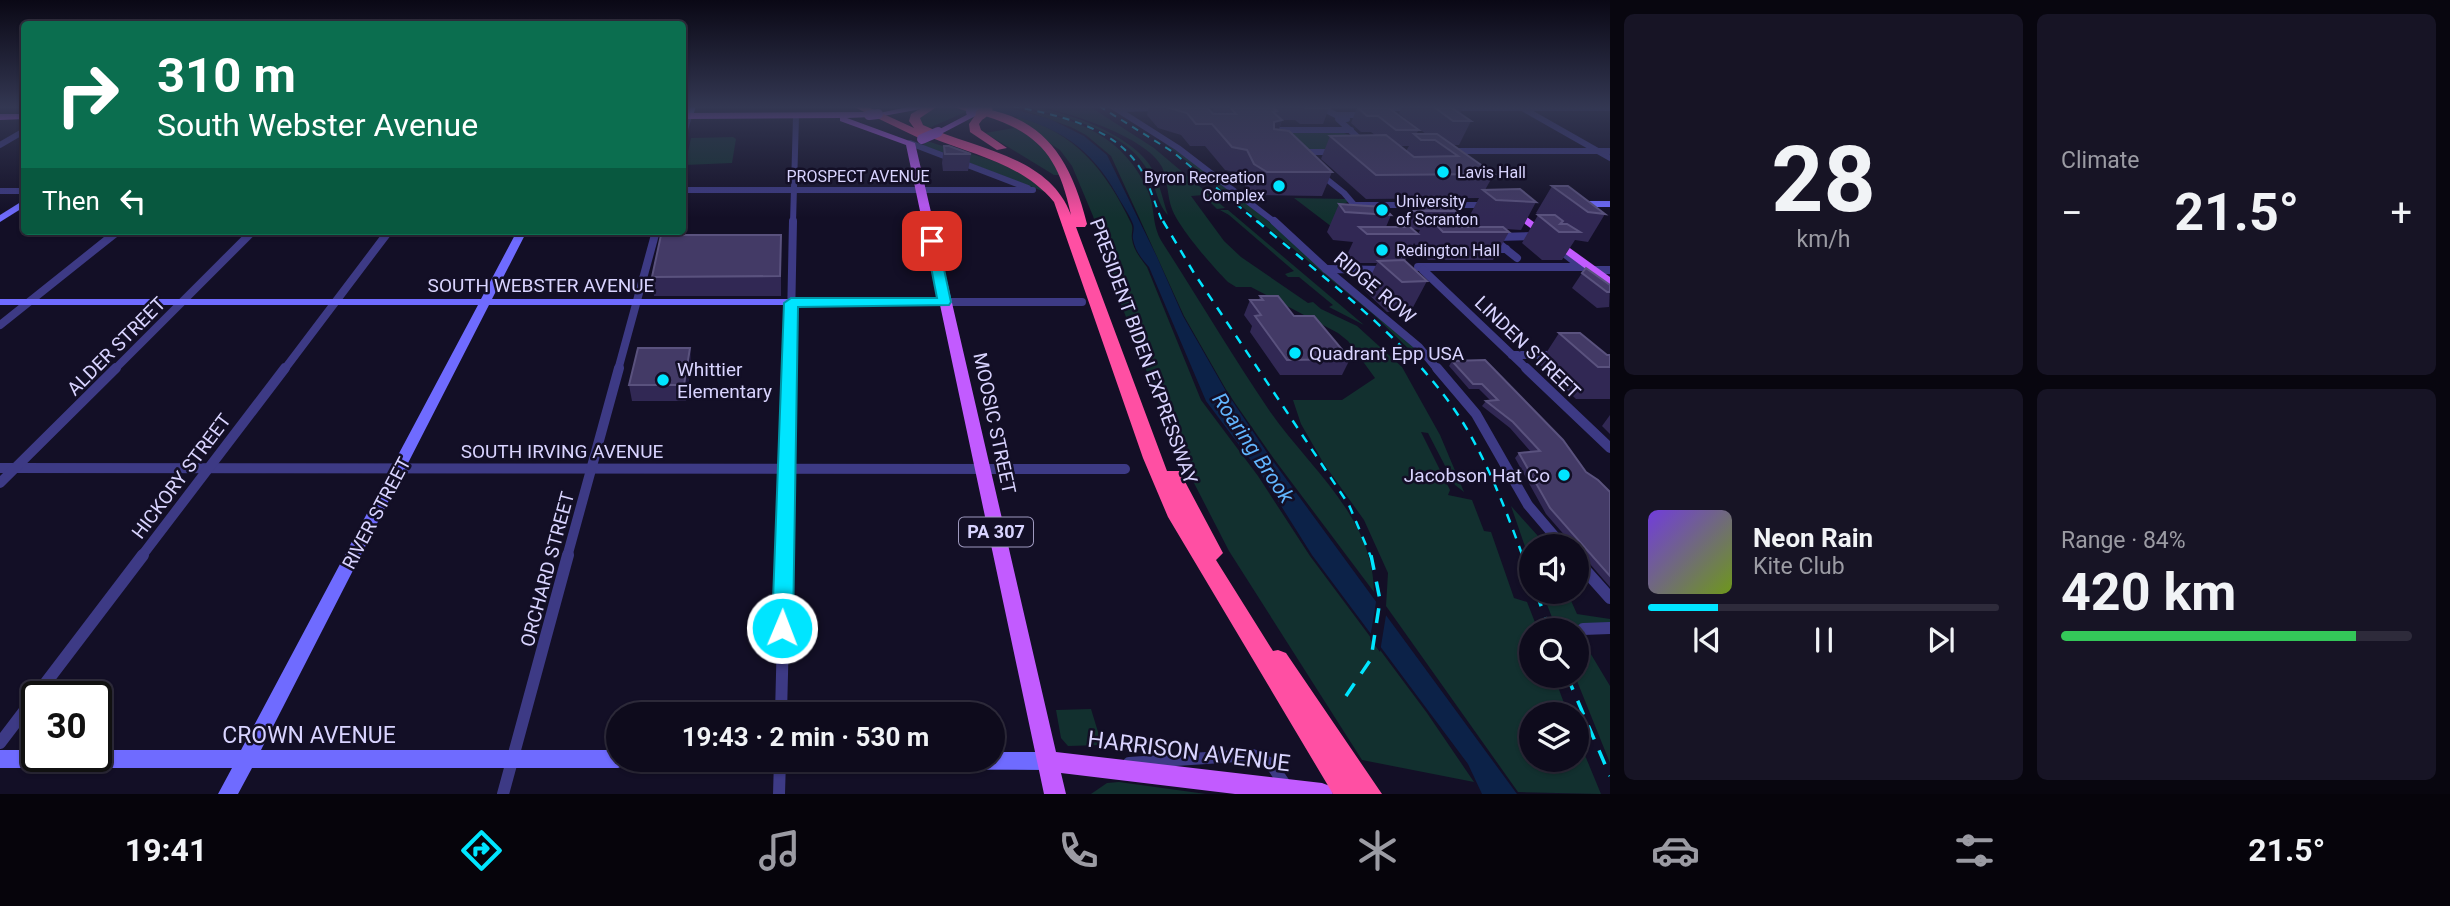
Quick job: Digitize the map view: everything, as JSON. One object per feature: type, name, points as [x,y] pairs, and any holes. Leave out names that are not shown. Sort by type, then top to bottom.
[{"type":"highway","points":[[943,143],[1009,164],[1042,190]]},
{"type":"highway","name":"PRESIDENT BIDEN EXPRESSWAY","points":[[963,143],[1009,160],[1036,175],[1042,190],[1066,212],[1152,458],[1178,517],[1348,794]]},
{"type":"highway","name":"PRESIDENT BIDEN EXPRESSWAY","points":[[990,143],[1032,165],[1055,183],[1070,200],[1157,442],[1189,511],[1247,613],[1368,794]]},
{"type":"highway","points":[[1046,143],[1064,167],[1075,196],[1080,224]]},
{"type":"main road","name":"MOOSIC STREET","points":[[916,143],[921,191],[944,302],[1055,794]]},
{"type":"main road","points":[[1439,152],[1448,161]]},
{"type":"main road","points":[[1498,203],[1610,283]]},
{"type":"main road","name":"RIVER STREET","points":[[247,759],[485,302]]},
{"type":"main road","name":"HARRISON AVENUE","points":[[1049,761],[1322,794]]},
{"type":"street","points":[[781,702],[795,143]]},
{"type":"street","points":[[924,143],[1042,190]]},
{"type":"street","name":"RIDGE ROW","points":[[1170,143],[1246,198],[1419,347],[1458,391],[1491,438],[1528,505],[1553,534]]},
{"type":"street","points":[[1361,143],[1364,147]]},
{"type":"street","points":[[1584,143],[1610,158]]},
{"type":"street","points":[[1439,152],[1610,151]]},
{"type":"street","points":[[1300,153],[1340,152]]},
{"type":"street","points":[[1312,168],[1344,193],[1365,217]]},
{"type":"street","name":"PROSPECT AVENUE","points":[[686,190],[1042,190]]},
{"type":"street","points":[[0,191],[21,191]]},
{"type":"street","points":[[1418,267],[1582,267],[1498,203]]},
{"type":"street","points":[[1354,205],[1412,207],[1529,204]]},
{"type":"street","points":[[1570,204],[1610,204]]},
{"type":"street","points":[[0,219],[21,205]]},
{"type":"street","points":[[1448,220],[1456,216],[1492,237],[1519,259]]},
{"type":"street","points":[[1475,229],[1483,237]]},
{"type":"street","points":[[0,326],[113,235]]},
{"type":"street","name":"ALDER STREET","points":[[0,483],[249,235]]},
{"type":"street","name":"HICKORY STREET","points":[[0,743],[386,235]]},
{"type":"street","name":"RIVER STREET","points":[[485,302],[520,235]]},
{"type":"street","name":"ORCHARD STREET","points":[[503,794],[655,235]]},
{"type":"street","points":[[1470,237],[1542,236]]},
{"type":"street","points":[[1480,249],[1506,249]]},
{"type":"street","points":[[1418,267],[1610,270]]},
{"type":"street","name":"LINDEN STREET","points":[[1418,267],[1610,448]]},
{"type":"street","points":[[1326,269],[1387,270]]},
{"type":"street","name":"SOUTH WEBSTER AVENUE","points":[[0,302],[1082,302]]},
{"type":"street","points":[[1512,355],[1561,355]]},
{"type":"street","name":"SOUTH IRVING AVENUE","points":[[0,468],[1125,469]]},
{"type":"street","points":[[1589,574],[1610,598]]},
{"type":"street","points":[[1589,628],[1610,628]]},
{"type":"street","points":[[1102,766],[1151,760],[1253,755],[1271,764],[1289,792]]},
{"type":"street","name":"CROWN AVENUE","points":[[0,759],[606,760]]},
{"type":"street","name":"RIVER STREET","points":[[228,794],[247,759]]},
{"type":"street","points":[[1005,761],[1049,761]]},
{"type":"street","points":[[779,794],[780,772]]},
{"type":"green space","points":[[690,143],[735,143],[732,163],[686,165]]},
{"type":"green space","points":[[934,143],[1006,166],[1021,173],[1045,192],[923,145]]},
{"type":"green space","points":[[1002,143],[1043,144],[1060,175],[1054,175]]},
{"type":"green space","points":[[1049,143],[1072,143],[1087,156],[1111,187],[1131,223],[1134,246],[1147,267],[1201,400],[1258,476],[1310,556],[1427,713],[1474,782],[1362,760],[1229,551],[1176,448],[1113,283],[1093,216],[1072,166],[1060,150]]},
{"type":"green space","points":[[1096,143],[1113,144],[1139,173],[1148,191],[1156,229],[1162,242],[1269,410],[1351,516],[1371,565],[1374,592],[1228,393],[1184,316],[1111,156]]},
{"type":"green space","points":[[1123,143],[1139,152],[1149,164],[1158,182],[1168,215],[1145,166]]},
{"type":"green space","points":[[1137,143],[1146,143],[1154,148],[1225,208],[1217,209],[1203,195],[1191,196],[1224,241],[1241,257],[1308,303],[1313,302],[1321,309],[1357,326],[1402,367],[1440,435],[1464,492],[1455,485],[1428,433],[1421,432],[1450,490],[1448,495],[1472,500],[1484,531],[1491,532],[1514,598],[1519,600],[1519,604],[1528,604],[1533,618],[1519,618],[1519,688],[1558,688],[1564,702],[1519,702],[1519,772],[1589,772],[1589,765],[1601,794],[1518,792],[1386,606],[1388,573],[1364,520],[1324,464],[1301,424],[1293,400],[1342,400],[1375,378],[1348,341],[1338,333],[1251,287],[1236,287],[1228,282],[1176,217],[1162,167]]},
{"type":"green space","points":[[1165,143],[1217,178],[1423,354],[1418,358],[1374,315]]},
{"type":"green space","points":[[1293,143],[1355,143],[1355,147],[1303,151]]},
{"type":"green space","points":[[1294,198],[1346,199],[1348,202],[1341,205],[1336,230]]},
{"type":"green space","points":[[1220,210],[1228,210],[1364,325],[1329,307],[1333,305],[1299,277],[1288,277],[1285,274],[1294,271]]},
{"type":"green space","points":[[1511,506],[1536,534],[1521,534]]},
{"type":"green space","points":[[1547,604],[1572,604],[1577,614],[1610,619],[1610,623],[1589,624],[1589,618],[1552,618]]},
{"type":"green space","points":[[1589,651],[1610,686],[1610,763],[1589,711],[1589,702],[1585,702],[1580,688],[1589,688]]},
{"type":"green space","points":[[1091,709],[1102,745],[1068,746],[1061,738],[1056,710]]},
{"type":"green space","points":[[1119,782],[1206,794],[1091,794],[1107,783]]},
{"type":"water","name":"Roaring Brook","points":[[1073,143],[1093,143],[1107,155],[1183,316],[1227,393],[1270,457],[1517,794],[1482,794],[1468,764],[1312,555],[1261,474],[1206,401],[1149,267],[1135,247],[1134,226],[1103,173]]},
{"type":"pier","points":[[1377,596],[1387,609],[1380,652],[1370,639]]},
{"type":"building","points":[[1229,143],[1302,143],[1332,172],[1267,172],[1254,164],[1247,150],[1232,147]]},
{"type":"building","points":[[1338,143],[1396,143],[1414,157],[1458,156],[1439,143],[1450,143],[1494,174],[1376,175]]},
{"type":"building","points":[[944,146],[949,146],[971,154],[945,154]]},
{"type":"building","points":[[1552,186],[1568,186],[1605,214],[1588,212]]},
{"type":"building","points":[[1520,189],[1536,202],[1496,200],[1483,190]]},
{"type":"building","points":[[1426,200],[1441,200],[1455,211],[1411,211],[1438,210]]},
{"type":"building","points":[[1339,204],[1383,207],[1391,215],[1345,212]]},
{"type":"building","points":[[1427,215],[1446,215],[1463,227],[1503,227],[1509,232],[1443,232]]},
{"type":"building","points":[[1538,215],[1555,215],[1563,221],[1560,224],[1567,224],[1580,232],[1559,232]]},
{"type":"building","points":[[1359,227],[1410,227],[1418,234],[1367,234]]},
{"type":"building","points":[[661,235],[781,235],[780,276],[652,277]]},
{"type":"building","points":[[1404,260],[1427,281],[1402,282],[1378,261]]},
{"type":"building","points":[[1586,268],[1610,285],[1610,292],[1582,273]]},
{"type":"building","points":[[1260,296],[1278,296],[1294,316],[1314,316],[1350,359],[1287,360],[1255,316],[1261,315],[1250,300],[1263,300]]},
{"type":"building","points":[[1559,333],[1580,333],[1610,355],[1610,367],[1598,367]]},
{"type":"building","points":[[638,348],[690,348],[684,385],[629,385]]},
{"type":"building","name":"Jacobson Hat Co","points":[[1485,360],[1563,440],[1586,472],[1610,492],[1610,576],[1589,552],[1589,534],[1573,534],[1550,508],[1519,453],[1540,451],[1513,422],[1486,401],[1498,400],[1482,384],[1473,384],[1452,361]]},
{"type":"railway","points":[[1116,143],[1140,168],[1163,223]]},
{"type":"railway","points":[[1159,143],[1259,223]]},
{"type":"railway","points":[[1163,221],[1194,273],[1349,505],[1371,557]]},
{"type":"railway","points":[[1257,221],[1393,338],[1441,392],[1480,453],[1519,546]]},
{"type":"railway","points":[[1346,696],[1371,659],[1380,600],[1371,555]]},
{"type":"railway","points":[[1540,604],[1546,618]]},
{"type":"railway","points":[[1572,688],[1610,776]]},
{"type":"place","name":"Lavis Hall","points":[[1443,172]]},
{"type":"place","name":"Byron Recreation Complex","points":[[1279,186]]},
{"type":"place","name":"University of Scranton","points":[[1382,210]]},
{"type":"place","name":"Redington Hall","points":[[1382,250]]},
{"type":"place","name":"Quadrant Epp USA","points":[[1295,353]]},
{"type":"place","name":"Whittier Elementary","points":[[663,380]]},
{"type":"place","name":"Jacobson Hat Co","points":[[1564,475]]},
{"type":"route","points":[[782,628],[791,303],[944,302],[932,241]]}]
